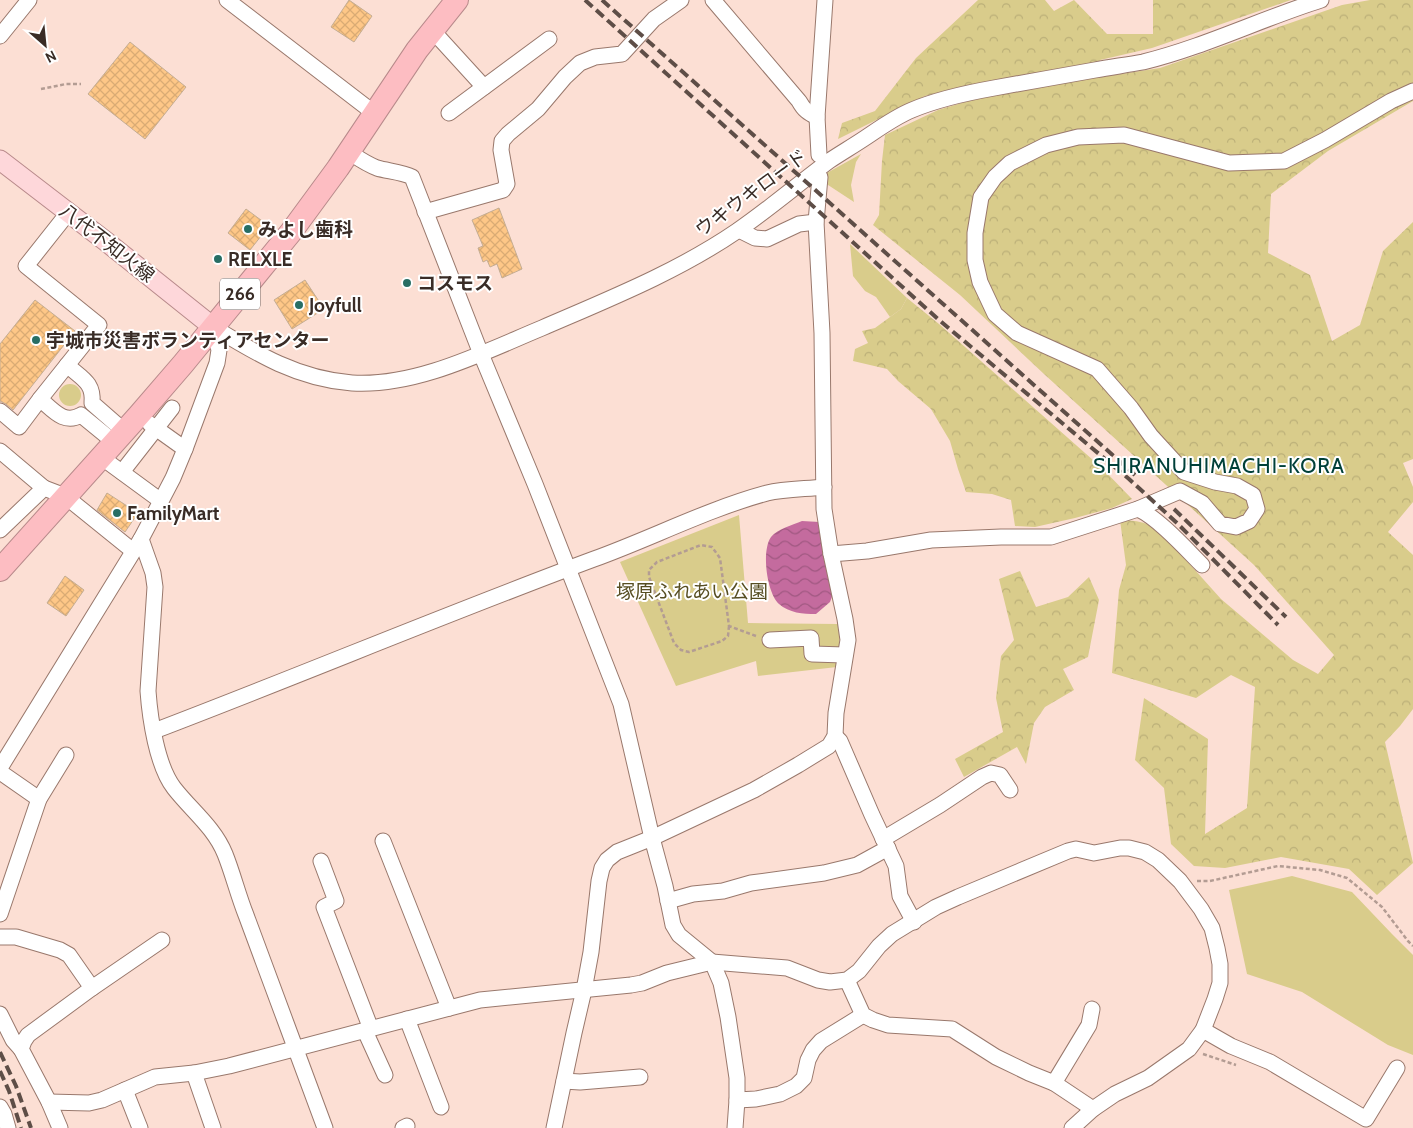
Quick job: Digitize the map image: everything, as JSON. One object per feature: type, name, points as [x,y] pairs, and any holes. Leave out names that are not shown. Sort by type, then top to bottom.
[{"type":"highway","name":"266","points":[[0,570],[113,444],[148,422],[183,364],[291,232],[432,30],[457,0]]},
{"type":"main road","name":"八代不知火線","points":[[0,160],[212,327]]},
{"type":"street","points":[[0,36],[29,0]]},
{"type":"street","points":[[227,0],[374,113]]},
{"type":"street","points":[[425,212],[503,190],[507,184],[501,150],[502,140],[538,109],[565,77],[580,63],[596,57],[622,54],[654,19],[681,0]]},
{"type":"street","points":[[713,0],[804,109],[809,114],[817,117]]},
{"type":"street","points":[[819,155],[817,117],[825,0]]},
{"type":"street","name":"ウキウキロード","points":[[212,327],[258,354],[296,372],[325,379],[352,383],[385,382],[435,371],[481,354],[636,288],[696,257],[739,230],[832,159],[890,122],[916,108],[972,92],[1141,62],[1187,49],[1321,0]]},
{"type":"street","points":[[432,30],[484,87]]},
{"type":"street","points":[[449,113],[549,39]]},
{"type":"street","points":[[831,554],[867,551],[931,540],[1051,537],[1138,510],[1180,491],[1202,503],[1220,524],[1236,527],[1249,521],[1257,509],[1253,495],[1237,486],[1215,482],[1184,472],[1151,436],[1131,408],[1097,370],[1017,333],[995,314],[980,282],[975,260],[974,233],[981,197],[995,177],[1010,163],[1046,145],[1078,137],[1124,135],[1229,163],[1284,161],[1325,140],[1391,100],[1413,91]]},
{"type":"street","points":[[348,152],[364,163],[412,177],[481,354],[535,484],[621,704],[673,925],[679,934],[712,962],[721,983],[737,1078],[735,1128]]},
{"type":"street","points":[[554,1128],[584,990],[602,868],[607,860],[617,852],[652,838],[754,790],[829,746],[835,736],[836,713],[848,640],[824,509],[822,333],[816,222],[820,177]]},
{"type":"street","points":[[0,411],[19,426],[99,325],[26,266],[68,213]]},
{"type":"street","points":[[739,230],[755,238],[767,239],[799,224],[816,222]]},
{"type":"street","points":[[39,800],[0,770],[137,544],[173,478],[218,362],[219,350],[212,327]]},
{"type":"street","points":[[67,366],[88,383],[92,390],[92,403],[113,444],[122,472],[161,502]]},
{"type":"street","points":[[40,399],[63,418],[69,419],[81,415],[113,444]]},
{"type":"street","points":[[122,472],[148,422],[174,410]]},
{"type":"street","points":[[148,422],[185,449]]},
{"type":"street","points":[[0,451],[44,488],[65,496],[137,544],[153,573],[154,587],[148,691],[149,706],[161,762],[174,788],[207,824],[225,854],[325,1128]]},
{"type":"street","points":[[154,731],[722,508],[769,493],[824,487]]},
{"type":"street","points":[[0,530],[44,488]]},
{"type":"street","points":[[1138,510],[1153,519],[1202,565]]},
{"type":"street","points":[[770,640],[811,638],[812,654],[845,655]]},
{"type":"street","points":[[835,736],[840,741],[896,866],[900,896],[914,922]]},
{"type":"street","points":[[0,914],[39,800],[66,755]]},
{"type":"street","points":[[668,901],[693,894],[723,890],[751,883],[824,873],[857,865],[885,843],[982,777],[991,773],[1000,775],[1010,790]]},
{"type":"street","points":[[383,841],[449,1008]]},
{"type":"street","points":[[49,1102],[88,1103],[102,1100],[155,1077],[194,1073],[229,1066],[494,998],[642,983],[667,973],[712,962],[787,968],[818,980],[830,982],[847,980],[859,971],[879,946],[892,934],[958,896],[1076,848],[1094,853],[1129,848],[1145,852],[1158,860],[1180,880],[1192,896],[1212,928],[1220,964],[1220,983],[1203,1030],[1189,1049],[1148,1078],[1115,1094],[1093,1109],[1072,1128]]},
{"type":"street","points":[[321,860],[336,901],[324,907],[385,1076]]},
{"type":"street","points":[[0,937],[16,937],[60,950],[69,955],[92,988]]},
{"type":"street","points":[[22,1049],[28,1036],[92,988],[162,940]]},
{"type":"street","points":[[847,980],[863,1015],[888,1025],[952,1030],[996,1057],[1028,1073],[1054,1083],[1093,1109]]},
{"type":"street","points":[[1054,1083],[1089,1025],[1092,1010]]},
{"type":"street","points":[[0,1014],[13,1040],[22,1049],[60,1128]]},
{"type":"street","points":[[737,1100],[756,1099],[780,1094],[796,1086],[804,1078],[808,1060],[813,1050],[821,1041],[863,1015]]},
{"type":"street","points":[[407,1019],[441,1107]]},
{"type":"street","points":[[1203,1030],[1231,1046],[1270,1062],[1366,1119],[1397,1068]]},
{"type":"street","points":[[194,1073],[213,1128]]},
{"type":"street","points":[[564,1081],[580,1082],[640,1078]]},
{"type":"street","points":[[125,1090],[140,1128]]},
{"type":"street","points":[[0,1107],[8,1128]]},
{"type":"path","points":[[41,89],[66,84],[81,84]]},
{"type":"path","points":[[701,545],[712,547],[720,558],[729,626],[728,636],[722,642],[689,652],[681,650],[674,642],[649,577],[649,570],[657,562],[701,545]]},
{"type":"path","points":[[729,626],[770,640]]},
{"type":"path","points":[[1180,880],[1210,881],[1278,866],[1320,870],[1347,878],[1382,907],[1413,946]]},
{"type":"path","points":[[1189,1049],[1243,1067]]},
{"type":"green space","points":[[978,0],[1045,0],[1054,11],[1074,0],[1107,34],[1153,34],[1153,0],[1291,0],[1152,48],[1100,60],[1094,78],[1160,68],[1342,5],[1370,0],[1413,0],[1413,101],[1328,151],[1271,194],[1268,253],[1310,275],[1332,341],[1360,325],[1383,251],[1413,222],[1413,459],[1403,463],[1413,487],[1413,502],[1388,532],[1413,555],[1413,709],[1385,742],[1413,863],[1377,895],[1349,869],[1281,857],[1225,868],[1194,866],[1171,844],[1164,788],[1135,760],[1144,698],[1208,739],[1205,834],[1247,808],[1255,687],[1231,675],[1196,698],[1112,673],[1119,590],[1126,565],[1120,520],[1141,522],[1160,531],[1221,599],[1293,660],[1318,674],[1334,655],[1254,565],[960,295],[873,225],[879,215],[885,135],[938,110],[985,96],[983,84],[925,96],[838,139],[842,123],[875,111],[916,58]]},
{"type":"green space","points":[[861,154],[856,162],[851,185],[854,202],[825,183],[825,174]]},
{"type":"green space","points":[[850,244],[907,298],[901,309],[890,317],[876,297],[865,291],[853,276]]},
{"type":"green space","points":[[907,298],[1102,468],[1132,499],[1112,508],[1035,527],[1015,526],[1011,500],[992,494],[966,492],[950,441],[931,409],[887,369],[853,361],[855,349],[868,343],[862,331],[875,328],[901,309]]},
{"type":"green space","points":[[70,384],[78,387],[81,395],[78,403],[70,406],[62,403],[59,395],[62,387]]},
{"type":"green space","name":"塚原ふれあい公園","points":[[739,515],[748,623],[838,624],[840,635],[837,667],[758,676],[756,661],[676,686],[620,562]]},
{"type":"green space","points":[[1020,571],[1036,607],[1068,597],[1089,577],[1099,600],[1088,657],[1063,669],[1074,690],[1045,707],[1034,723],[1026,764],[1017,747],[964,777],[955,759],[1003,732],[996,698],[1001,656],[1014,640],[999,579]]},
{"type":"green space","points":[[1292,876],[1352,892],[1413,955],[1413,1055],[1388,1045],[1302,992],[1247,974],[1229,890]]},
{"type":"water","points":[[802,521],[819,522],[833,594],[830,602],[816,614],[792,611],[779,604],[771,591],[767,572],[766,552],[771,537],[781,529]]},
{"type":"building","points":[[349,0],[372,16],[354,42],[331,27]]},
{"type":"building","points":[[130,42],[186,87],[145,139],[88,94]]},
{"type":"building","points":[[499,208],[522,269],[502,278],[497,264],[490,267],[487,260],[483,262],[478,248],[483,246],[472,220]]},
{"type":"building","name":"みよし歯科","points":[[246,209],[269,226],[250,250],[228,233]]},
{"type":"building","name":"Joyfull","points":[[305,280],[324,309],[292,329],[274,300]]},
{"type":"building","points":[[35,300],[75,331],[13,410],[0,401],[0,344]]},
{"type":"building","points":[[107,493],[138,513],[125,532],[97,510]]},
{"type":"building","points":[[65,576],[84,590],[66,616],[47,603]]},
{"type":"railway","points":[[585,0],[939,320],[1129,479],[1177,523],[1278,625]]},
{"type":"railway","points":[[602,0],[1135,475]]},
{"type":"railway","points":[[1174,509],[1286,617]]},
{"type":"railway","points":[[0,1052],[16,1086],[31,1128]]},
{"type":"railway","points":[[0,1071],[9,1091],[21,1128]]},
{"type":"place","name":"みよし歯科","points":[[248,229]]},
{"type":"place","name":"RELXLE","points":[[218,259]]},
{"type":"place","name":"コスモス","points":[[407,283]]},
{"type":"place","name":"Joyfull","points":[[299,305]]},
{"type":"place","name":"宇城市災害ボランティアセンター","points":[[36,340]]},
{"type":"place","name":"FamilyMart","points":[[117,513]]},
{"type":"district","name":"SHIRANUHIMACHI-KORA","points":[[1219,465]]}]
